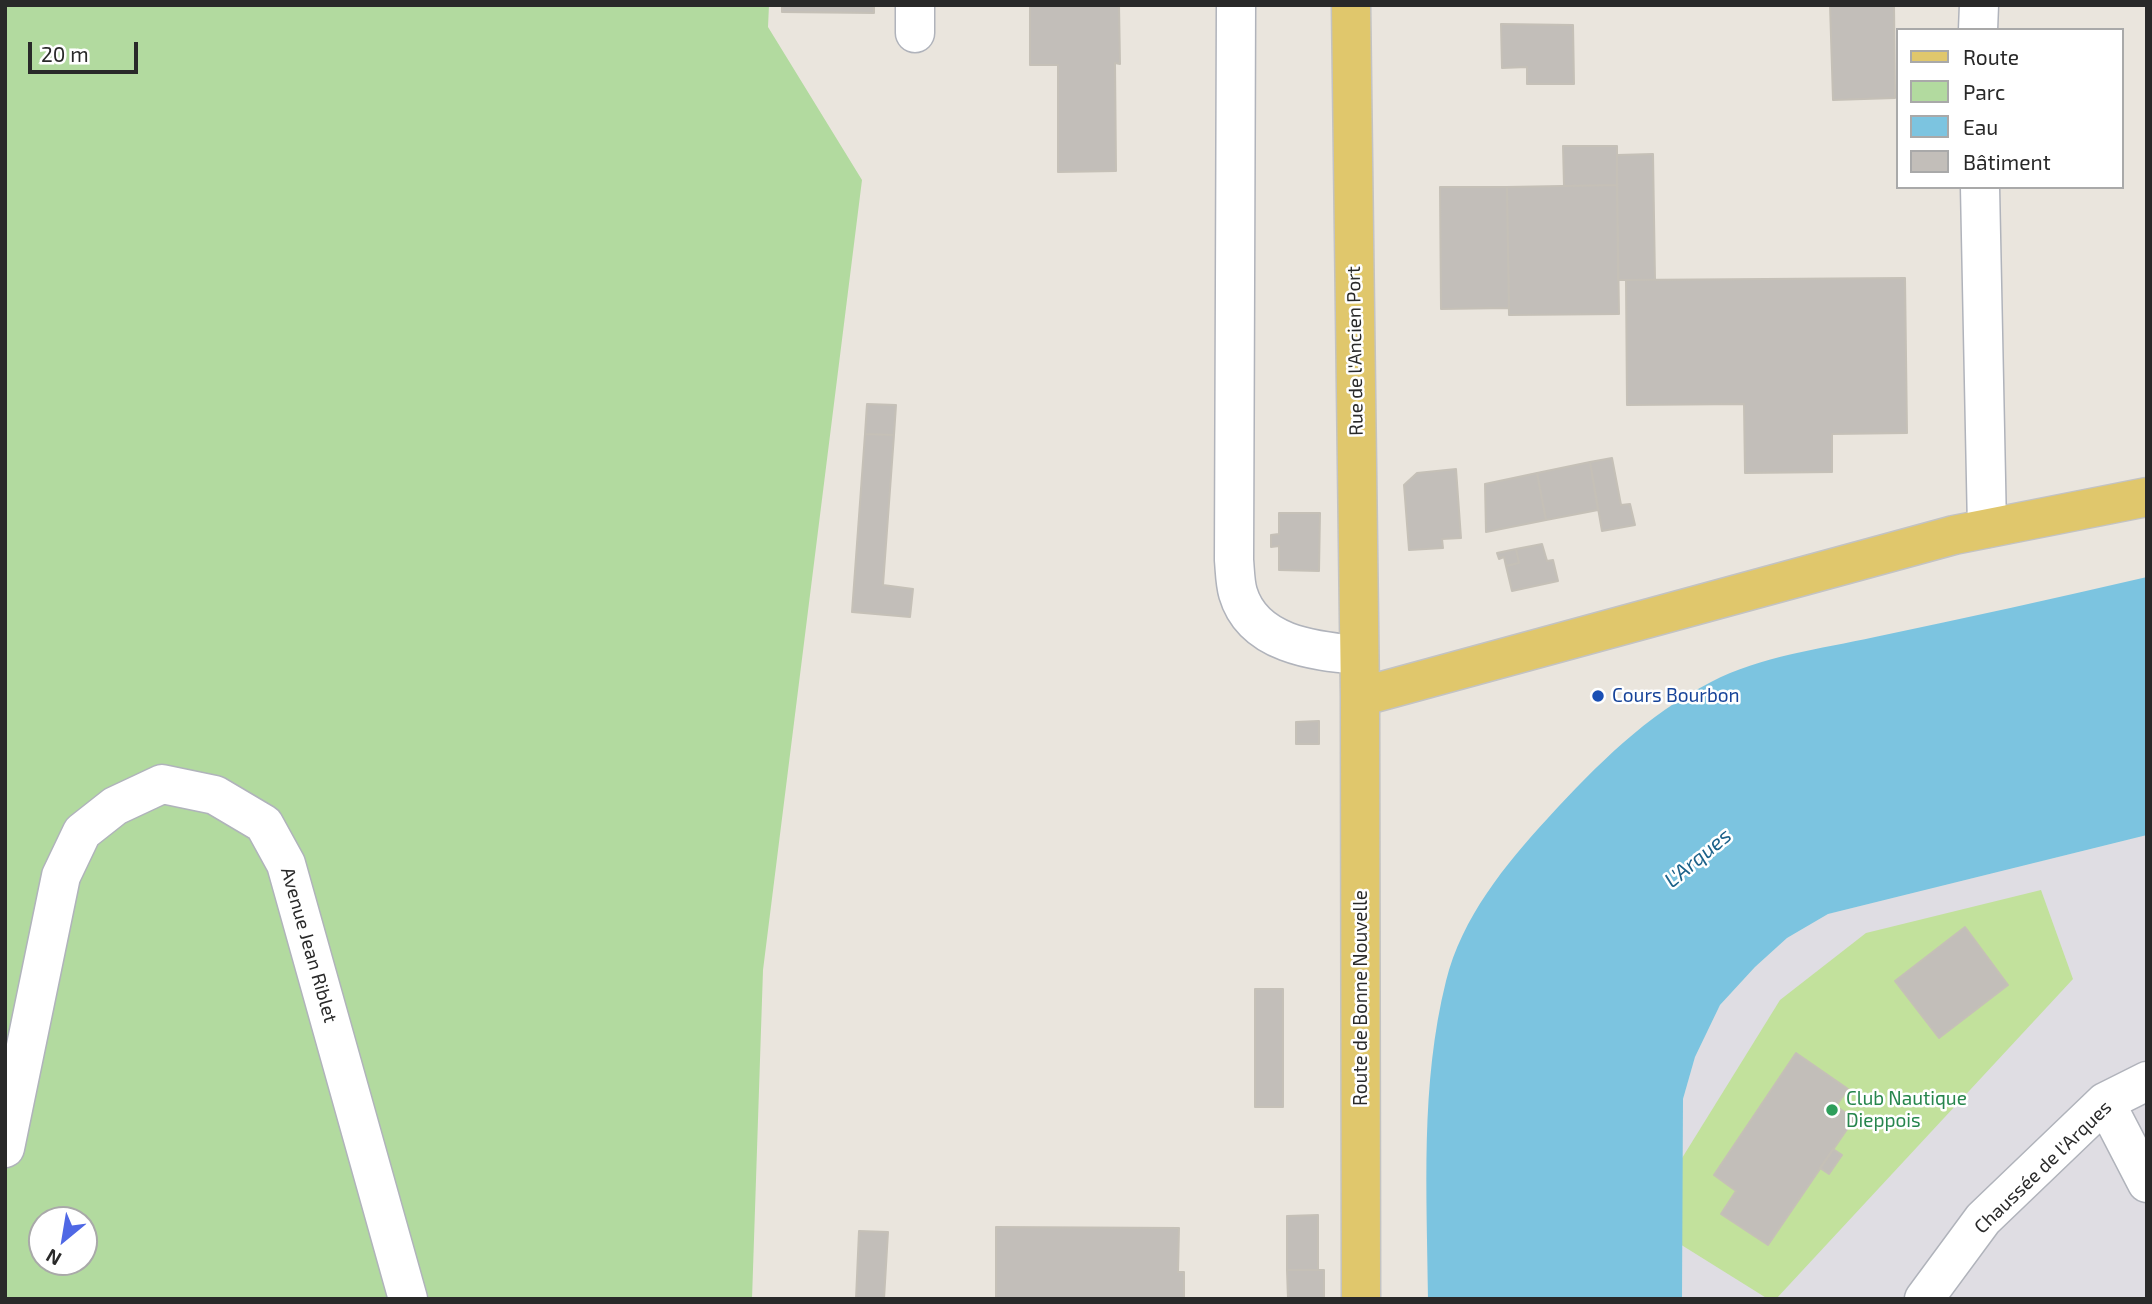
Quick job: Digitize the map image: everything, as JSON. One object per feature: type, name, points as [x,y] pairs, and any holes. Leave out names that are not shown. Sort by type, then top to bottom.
[{"type":"main road","name":"Rue de l'Ancien Port","points":[[1351,5],[1360,697]]},
{"type":"main road","points":[[1360,697],[1987,528],[2147,496]]},
{"type":"main road","name":"Route de Bonne Nouvelle","points":[[1360,697],[1361,1299]]},
{"type":"street","points":[[1236,5],[1234,560],[1238,593],[1252,619],[1267,632],[1302,648],[1358,655]]},
{"type":"street","points":[[1978,28],[1979,5]]},
{"type":"street","points":[[1980,189],[1987,528]]},
{"type":"street","name":"Avenue Jean Riblet","points":[[5,1148],[61,876],[82,832],[115,806],[162,784],[215,795],[264,824],[286,864],[408,1299]]},
{"type":"street","name":"Chaussée de l'Arques","points":[[1924,1299],[1983,1219],[2105,1102],[2147,1081]]},
{"type":"street","points":[[2105,1102],[2147,1183]]},
{"type":"shaded area","points":[[2147,835],[2147,1299],[1682,1299],[1683,1099],[1695,1057],[1720,1005],[1755,967],[1787,938],[1828,914]]},
{"type":"green space","points":[[5,5],[769,5],[768,27],[862,180],[763,970],[752,1299],[5,1299]]},
{"type":"green space","name":"Club Nautique Dieppois","points":[[2041,890],[2073,979],[1776,1299],[1768,1299],[1643,1221],[1780,1000],[1866,933]]},
{"type":"water","name":"L'Arques","points":[[2147,577],[2147,835],[1828,914],[1787,938],[1755,967],[1720,1005],[1695,1057],[1683,1099],[1682,1299],[1428,1299],[1426,1179],[1429,1099],[1432,1060],[1446,981],[1463,935],[1487,893],[1532,836],[1585,779],[1665,710],[1687,695],[1730,673],[1791,654]]},
{"type":"building","points":[[782,5],[874,5],[874,13],[782,12]]},
{"type":"building","points":[[999,5],[1119,5],[1120,64],[1115,63],[1116,171],[1058,172],[1058,65],[1030,65],[1030,6]]},
{"type":"building","points":[[1830,5],[1894,5],[1895,98],[1833,100]]},
{"type":"building","points":[[1501,24],[1573,25],[1574,84],[1527,84],[1527,67],[1502,68]]},
{"type":"building","points":[[1563,146],[1617,146],[1617,185],[1564,186]]},
{"type":"building","points":[[1653,154],[1655,280],[1618,280],[1617,155]]},
{"type":"building","points":[[1617,185],[1619,314],[1509,315],[1507,187]]},
{"type":"building","points":[[1440,187],[1507,187],[1509,308],[1441,309]]},
{"type":"building","points":[[1905,278],[1907,433],[1832,434],[1832,472],[1745,473],[1744,404],[1627,405],[1626,280]]},
{"type":"building","points":[[867,404],[896,405],[894,435],[865,434]]},
{"type":"building","points":[[865,434],[894,435],[883,585],[913,589],[910,617],[852,612]]},
{"type":"building","points":[[1612,458],[1621,505],[1630,504],[1635,525],[1602,531],[1590,462]]},
{"type":"building","points":[[1590,462],[1598,510],[1546,520],[1537,473]]},
{"type":"building","points":[[1456,469],[1461,538],[1442,539],[1443,548],[1409,550],[1404,485],[1417,473]]},
{"type":"building","points":[[1537,473],[1546,520],[1486,532],[1485,484]]},
{"type":"building","points":[[1279,513],[1320,513],[1319,571],[1279,570],[1279,546],[1271,547],[1271,535],[1279,534]]},
{"type":"building","points":[[1542,544],[1547,561],[1553,560],[1558,581],[1512,591],[1506,566],[1519,563],[1516,549]]},
{"type":"building","points":[[1516,549],[1519,563],[1506,566],[1504,557],[1499,559],[1497,553]]},
{"type":"building","points":[[1319,721],[1319,744],[1296,744],[1296,722]]},
{"type":"building","points":[[1965,927],[2008,985],[1939,1038],[1895,981]]},
{"type":"building","points":[[1255,989],[1283,989],[1283,1107],[1255,1107]]},
{"type":"building","points":[[1796,1053],[1848,1089],[1836,1106],[1854,1119],[1768,1245],[1721,1214],[1736,1191],[1714,1175]]},
{"type":"building","points":[[1833,1149],[1842,1155],[1829,1174],[1820,1168]]},
{"type":"building","points":[[1318,1215],[1318,1270],[1287,1270],[1287,1216]]},
{"type":"building","points":[[996,1227],[1179,1228],[1178,1272],[1184,1272],[1184,1299],[996,1299]]},
{"type":"building","points":[[859,1231],[888,1232],[884,1299],[856,1299]]},
{"type":"building","points":[[1287,1270],[1324,1270],[1324,1299],[1288,1299]]},
{"type":"place","name":"Cours Bourbon","points":[[1598,696]]},
{"type":"place","name":"Club Nautique Dieppois","points":[[1832,1110]]}]
